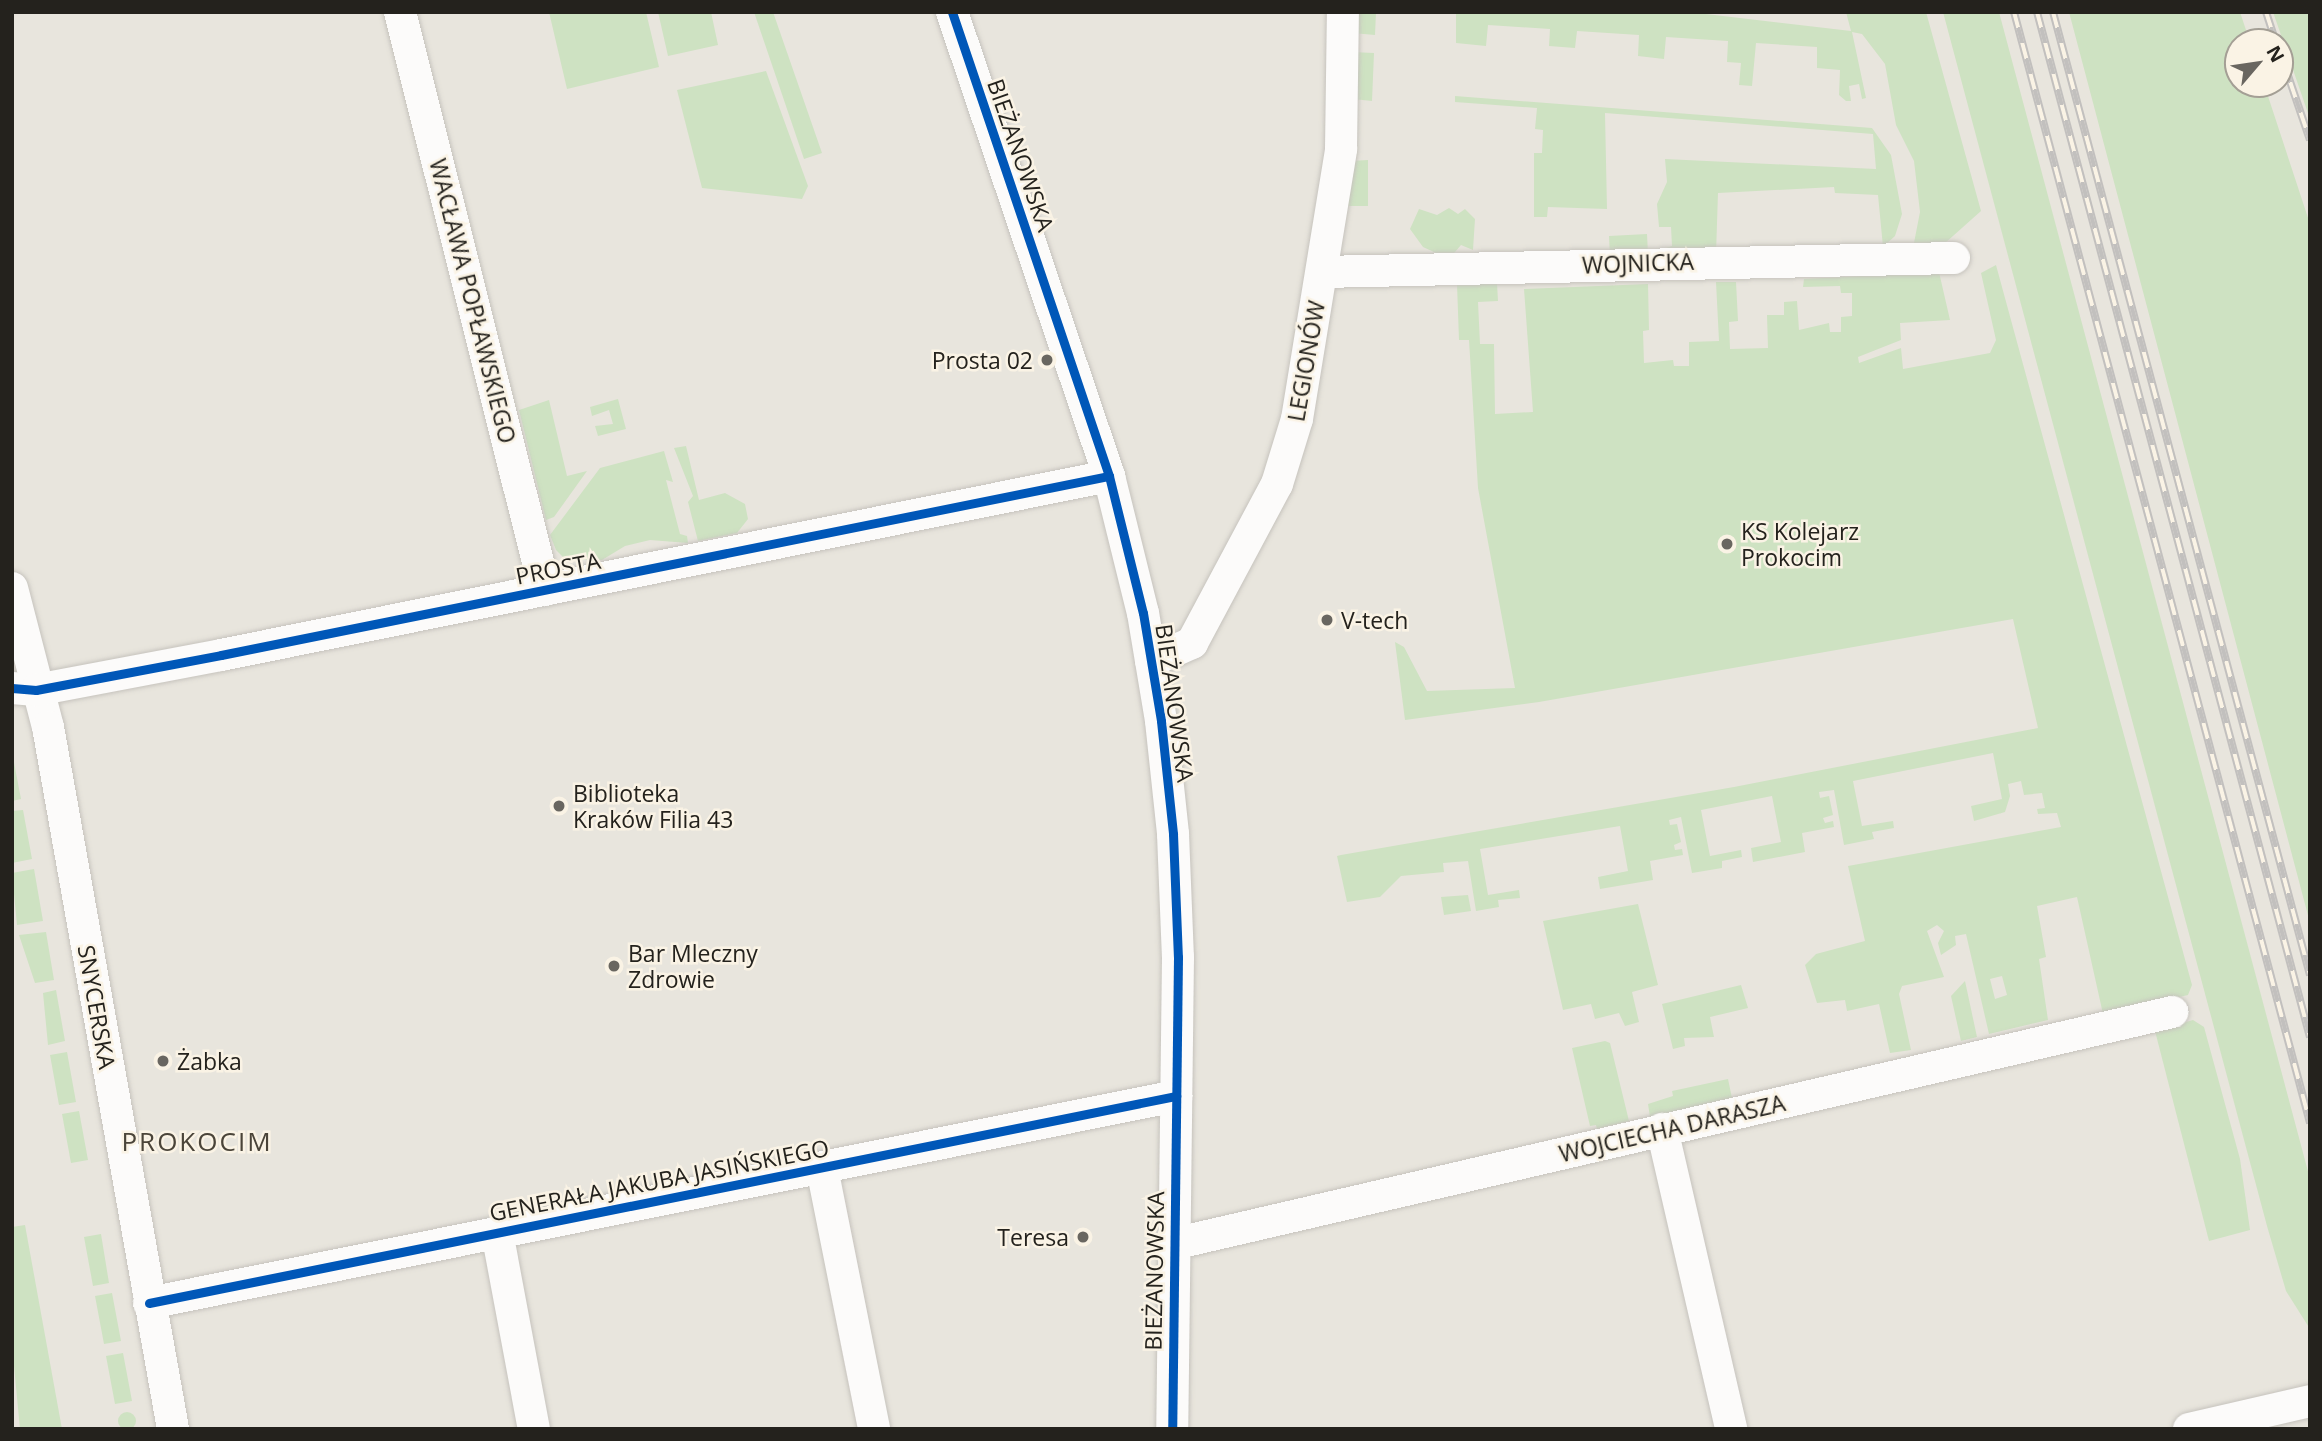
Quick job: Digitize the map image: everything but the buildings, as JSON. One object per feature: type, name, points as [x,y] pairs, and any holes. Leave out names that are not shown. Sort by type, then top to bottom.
[{"type":"street","name":"WACŁAWA POPŁAWSKIEGO","points":[[400,12],[545,590]]},
{"type":"street","name":"BIEŻANOWSKA","points":[[952,12],[1109,476],[1151,661],[1175,863],[1176,1096],[1172,1429]]},
{"type":"street","name":"LEGIONÓW","points":[[1151,661],[1192,643],[1277,484],[1297,419],[1341,149],[1343,12]]},
{"type":"street","name":"WOJNICKA","points":[[1322,272],[1954,258]]},
{"type":"street","name":"PROSTA","points":[[24,689],[545,590],[1109,476]]},
{"type":"street","name":"SNYCERSKA","points":[[12,588],[24,689],[48,727],[173,1429]]},
{"type":"street","name":"WOJCIECHA DARASZA","points":[[1173,1244],[2172,1012]]},
{"type":"street","name":"GENERAŁA JAKUBA JASIŃSKIEGO","points":[[149,1303],[1176,1096]]},
{"type":"street","points":[[1662,1129],[1731,1429]]},
{"type":"street","points":[[822,1168],[874,1429]]},
{"type":"street","points":[[497,1232],[534,1429]]},
{"type":"street","points":[[2189,1429],[2310,1401]]},
{"type":"green space","points":[[549,12],[646,12],[659,67],[567,89]]},
{"type":"green space","points":[[658,12],[711,12],[718,45],[668,56]]},
{"type":"green space","points":[[754,12],[773,12],[822,153],[804,159]]},
{"type":"green space","points":[[1353,12],[1376,12],[1375,35],[1352,33]]},
{"type":"green space","points":[[1456,12],[1689,12],[1851,31],[1846,12],[1926,12],[1981,211],[1944,244],[1913,248],[1920,212],[1914,161],[1896,125],[1885,64],[1862,34],[1852,32],[1866,98],[1862,99],[1859,84],[1849,86],[1851,101],[1846,101],[1839,95],[1840,70],[1817,68],[1817,47],[1756,43],[1752,86],[1739,85],[1741,63],[1727,62],[1728,41],[1666,37],[1664,59],[1638,56],[1639,35],[1577,31],[1575,48],[1549,46],[1550,29],[1488,25],[1486,46],[1456,43]]},
{"type":"green space","points":[[1943,12],[1999,12],[2310,1179],[2310,1329],[2286,1291],[2267,1226]]},
{"type":"green space","points":[[2069,12],[2240,12],[2245,28],[2224,28],[2224,98],[2269,98],[2310,224],[2310,923]]},
{"type":"green space","points":[[2273,12],[2310,12],[2310,119],[2294,73],[2294,28],[2279,28]]},
{"type":"green space","points":[[1352,52],[1374,53],[1372,101],[1353,99]]},
{"type":"green space","points":[[766,71],[808,186],[802,199],[702,188],[677,90]]},
{"type":"green space","points":[[1455,96],[1872,128],[1891,155],[1902,214],[1895,236],[1883,247],[1878,195],[1835,193],[1834,187],[1718,193],[1716,254],[1610,257],[1609,236],[1647,234],[1648,254],[1672,246],[1671,227],[1659,227],[1657,204],[1667,182],[1665,159],[1876,169],[1873,134],[1605,113],[1607,209],[1548,207],[1547,217],[1534,217],[1534,153],[1542,153],[1543,130],[1535,129],[1537,108],[1455,102]]},
{"type":"green space","points":[[1368,160],[1368,206],[1345,206],[1351,161]]},
{"type":"green space","points":[[1449,208],[1458,214],[1465,209],[1475,219],[1473,250],[1461,245],[1449,259],[1423,247],[1410,229],[1419,209],[1437,215]]},
{"type":"green space","points":[[1996,265],[2192,985],[2188,995],[2103,1014],[2077,897],[2037,906],[2046,957],[2039,959],[2048,1020],[1989,1034],[1966,934],[1955,936],[1956,945],[1941,955],[1938,943],[1944,931],[1937,925],[1927,931],[1944,977],[1902,986],[1899,994],[1911,1050],[1890,1053],[1879,1004],[1847,1011],[1845,1000],[1817,1003],[1805,965],[1816,954],[1865,941],[1848,866],[2061,827],[2057,813],[2038,814],[2037,809],[2045,808],[2042,793],[2024,795],[2021,781],[2008,784],[2010,796],[2005,812],[1974,821],[1971,806],[2002,799],[1993,753],[1853,781],[1862,826],[1893,821],[1894,828],[1872,832],[1874,839],[1844,845],[1834,790],[1819,792],[1820,798],[1829,796],[1833,815],[1823,818],[1825,823],[1833,821],[1834,827],[1802,833],[1805,852],[1753,862],[1751,848],[1781,842],[1772,796],[1701,810],[1710,856],[1741,850],[1742,857],[1722,861],[1722,868],[1692,873],[1681,817],[1669,820],[1670,825],[1677,824],[1681,842],[1674,845],[1675,850],[1682,849],[1683,855],[1650,861],[1653,880],[1600,889],[1598,877],[1628,871],[1620,826],[1480,849],[1488,895],[1519,890],[1520,898],[1498,900],[1499,907],[1476,911],[1468,861],[1443,863],[1444,872],[1401,876],[1380,897],[1347,902],[1337,856],[1734,787],[2038,728],[2013,619],[1539,702],[1405,720],[1395,642],[1404,647],[1427,691],[1515,688],[1478,488],[1469,340],[1459,340],[1457,284],[1497,283],[1498,301],[1478,302],[1480,344],[1494,344],[1495,414],[1533,412],[1524,289],[1648,284],[1649,330],[1643,331],[1644,363],[1673,360],[1674,366],[1689,366],[1689,342],[1719,341],[1716,282],[1736,282],[1738,321],[1729,322],[1730,349],[1768,348],[1767,315],[1784,315],[1784,302],[1797,301],[1799,330],[1829,323],[1830,332],[1841,332],[1841,317],[1852,316],[1852,293],[1841,293],[1840,286],[1803,287],[1804,279],[1939,272],[1950,320],[1900,323],[1901,340],[1858,357],[1859,363],[1901,348],[1903,369],[1990,353],[1996,340],[1981,273]],"holes":[[[2002,976],[2007,995],[1995,999],[1990,979]]]},
{"type":"green space","points":[[618,399],[626,429],[598,436],[595,426],[613,424],[609,410],[592,416],[590,407]]},
{"type":"green space","points":[[549,400],[567,476],[587,471],[554,517],[546,520],[519,410]]},
{"type":"green space","points":[[686,446],[699,500],[725,493],[745,504],[748,519],[737,533],[698,541],[688,502],[693,496],[674,448]]},
{"type":"green space","points":[[664,451],[673,482],[666,480],[680,534],[687,536],[688,543],[650,540],[625,546],[602,560],[565,559],[556,550],[550,535],[600,468]]},
{"type":"green space","points":[[12,752],[21,799],[12,801]]},
{"type":"green space","points":[[23,810],[32,859],[12,863],[12,811]]},
{"type":"green space","points":[[34,869],[43,921],[17,925],[12,873]]},
{"type":"green space","points":[[1468,895],[1471,911],[1444,915],[1441,897]]},
{"type":"green space","points":[[1638,904],[1658,985],[1632,992],[1639,1022],[1625,1026],[1619,1013],[1595,1019],[1591,1004],[1563,1010],[1543,921]]},
{"type":"green space","points":[[46,932],[54,980],[35,983],[19,935]]},
{"type":"green space","points":[[1965,981],[1977,1037],[1961,1041],[1951,996]]},
{"type":"green space","points":[[1741,985],[1748,1008],[1710,1017],[1714,1037],[1684,1038],[1685,1046],[1673,1049],[1662,1004]]},
{"type":"green space","points":[[56,990],[65,1041],[48,1045],[43,993]]},
{"type":"green space","points":[[2193,1020],[2204,1027],[2240,1159],[2250,1230],[2209,1241],[2155,1031]]},
{"type":"green space","points":[[1605,1041],[1610,1043],[1629,1121],[1597,1129],[1596,1125],[1590,1126],[1572,1048]]},
{"type":"green space","points":[[67,1052],[76,1102],[59,1105],[50,1055]]},
{"type":"green space","points":[[1728,1079],[1732,1098],[1650,1117],[1648,1104],[1673,1096],[1672,1091]]},
{"type":"green space","points":[[79,1111],[88,1160],[71,1163],[62,1114]]},
{"type":"green space","points":[[25,1225],[62,1429],[20,1429],[12,1345],[12,1227]]},
{"type":"green space","points":[[101,1234],[109,1283],[93,1286],[84,1237]]},
{"type":"green space","points":[[112,1293],[121,1341],[104,1344],[95,1296]]},
{"type":"green space","points":[[123,1353],[132,1401],[115,1404],[106,1356]]},
{"type":"green space","points":[[123,1412],[131,1412],[136,1421],[134,1428],[123,1430],[118,1425],[118,1417]]},
{"type":"railway","points":[[2014,12],[2310,1123]]},
{"type":"railway","points":[[2037,12],[2310,1037]]},
{"type":"railway","points":[[2053,12],[2310,975]]},
{"type":"railway","points":[[2266,12],[2271,28]]},
{"type":"railway","points":[[2294,93],[2310,140]]},
{"type":"cycle path","points":[[952,12],[1109,476],[1143,613],[1161,721],[1173,834],[1178,957],[1172,1429]]},
{"type":"cycle path","points":[[12,688],[36,690],[221,655],[1109,476]]},
{"type":"cycle path","points":[[149,1303],[1176,1096]]},
{"type":"place","name":"Prosta 02","points":[[1047,360]]},
{"type":"place","name":"KS Kolejarz Prokocim","points":[[1727,544]]},
{"type":"place","name":"V-tech","points":[[1327,620]]},
{"type":"place","name":"Biblioteka Kraków Filia 43","points":[[559,806]]},
{"type":"place","name":"Bar Mleczny Zdrowie","points":[[614,966]]},
{"type":"place","name":"Żabka","points":[[163,1061]]},
{"type":"place","name":"Teresa","points":[[1083,1237]]},
{"type":"district","name":"PROKOCIM","points":[[197,1142]]}]
